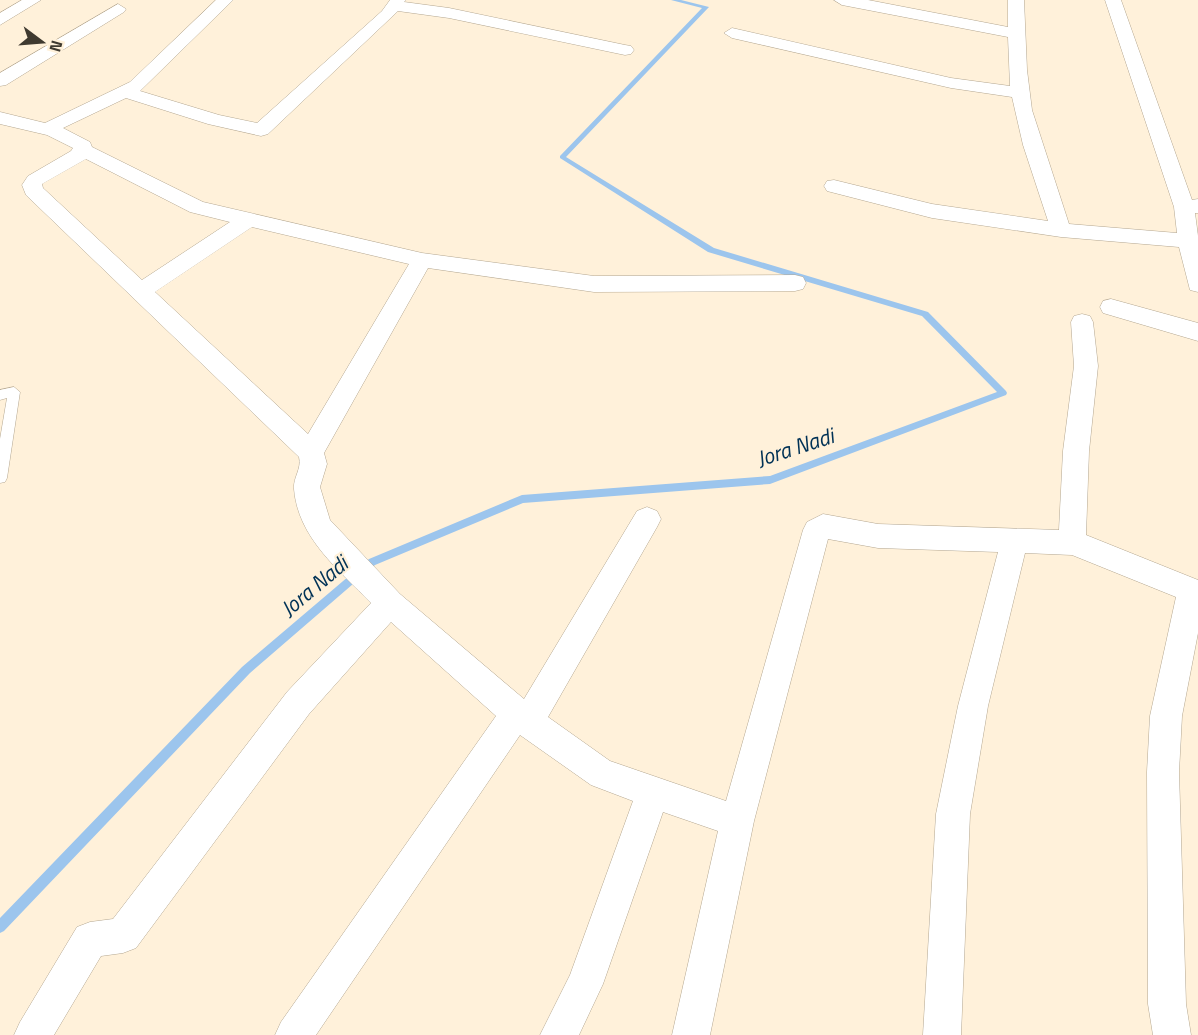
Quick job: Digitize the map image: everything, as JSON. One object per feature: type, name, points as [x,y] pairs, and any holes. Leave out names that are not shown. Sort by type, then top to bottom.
[{"type":"street","points":[[0,20],[33,0]]},
{"type":"street","points":[[842,0],[1016,33]]},
{"type":"street","points":[[1016,0],[1020,93],[1061,230]]},
{"type":"street","points":[[1113,0],[1191,206],[1198,284]]},
{"type":"street","points":[[47,129],[126,92],[145,80],[214,3]]},
{"type":"street","points":[[126,92],[215,120],[261,130],[396,3],[626,50]]},
{"type":"street","points":[[0,81],[118,9]]},
{"type":"street","points":[[732,33],[951,83],[1020,93]]},
{"type":"street","points":[[0,118],[47,129],[72,138],[83,146],[79,154],[35,180],[33,190],[311,452],[314,464],[307,487],[318,526],[335,547],[390,603],[522,717],[602,774],[737,820]]},
{"type":"street","points":[[82,150],[197,207],[422,260],[594,284],[795,283]]},
{"type":"street","points":[[834,186],[932,211],[1061,230],[1193,243]]},
{"type":"street","points":[[141,291],[249,219]]},
{"type":"street","points":[[311,452],[422,260]]},
{"type":"street","points":[[1111,307],[1198,332]]},
{"type":"street","points":[[1072,543],[1076,451],[1086,366],[1082,322]]},
{"type":"street","points":[[294,1035],[522,717],[647,519]]},
{"type":"street","points":[[691,1035],[737,820],[817,530],[823,526],[878,536],[1072,543],[1095,550],[1195,592],[1167,716],[1163,772],[1167,1004],[1172,1035]]},
{"type":"street","points":[[942,1035],[953,814],[973,706],[1015,540]]},
{"type":"street","points":[[33,1035],[90,940],[96,937],[123,935],[298,703],[390,603]]},
{"type":"street","points":[[560,1035],[585,984],[653,792]]},
{"type":"lane","points":[[0,395],[15,392],[0,478]]},
{"type":"waterway","name":"Jora Nadi","points":[[0,927],[246,670],[372,562],[522,499],[770,480],[1003,393],[925,314],[711,250],[562,157],[706,7],[674,0]]}]
